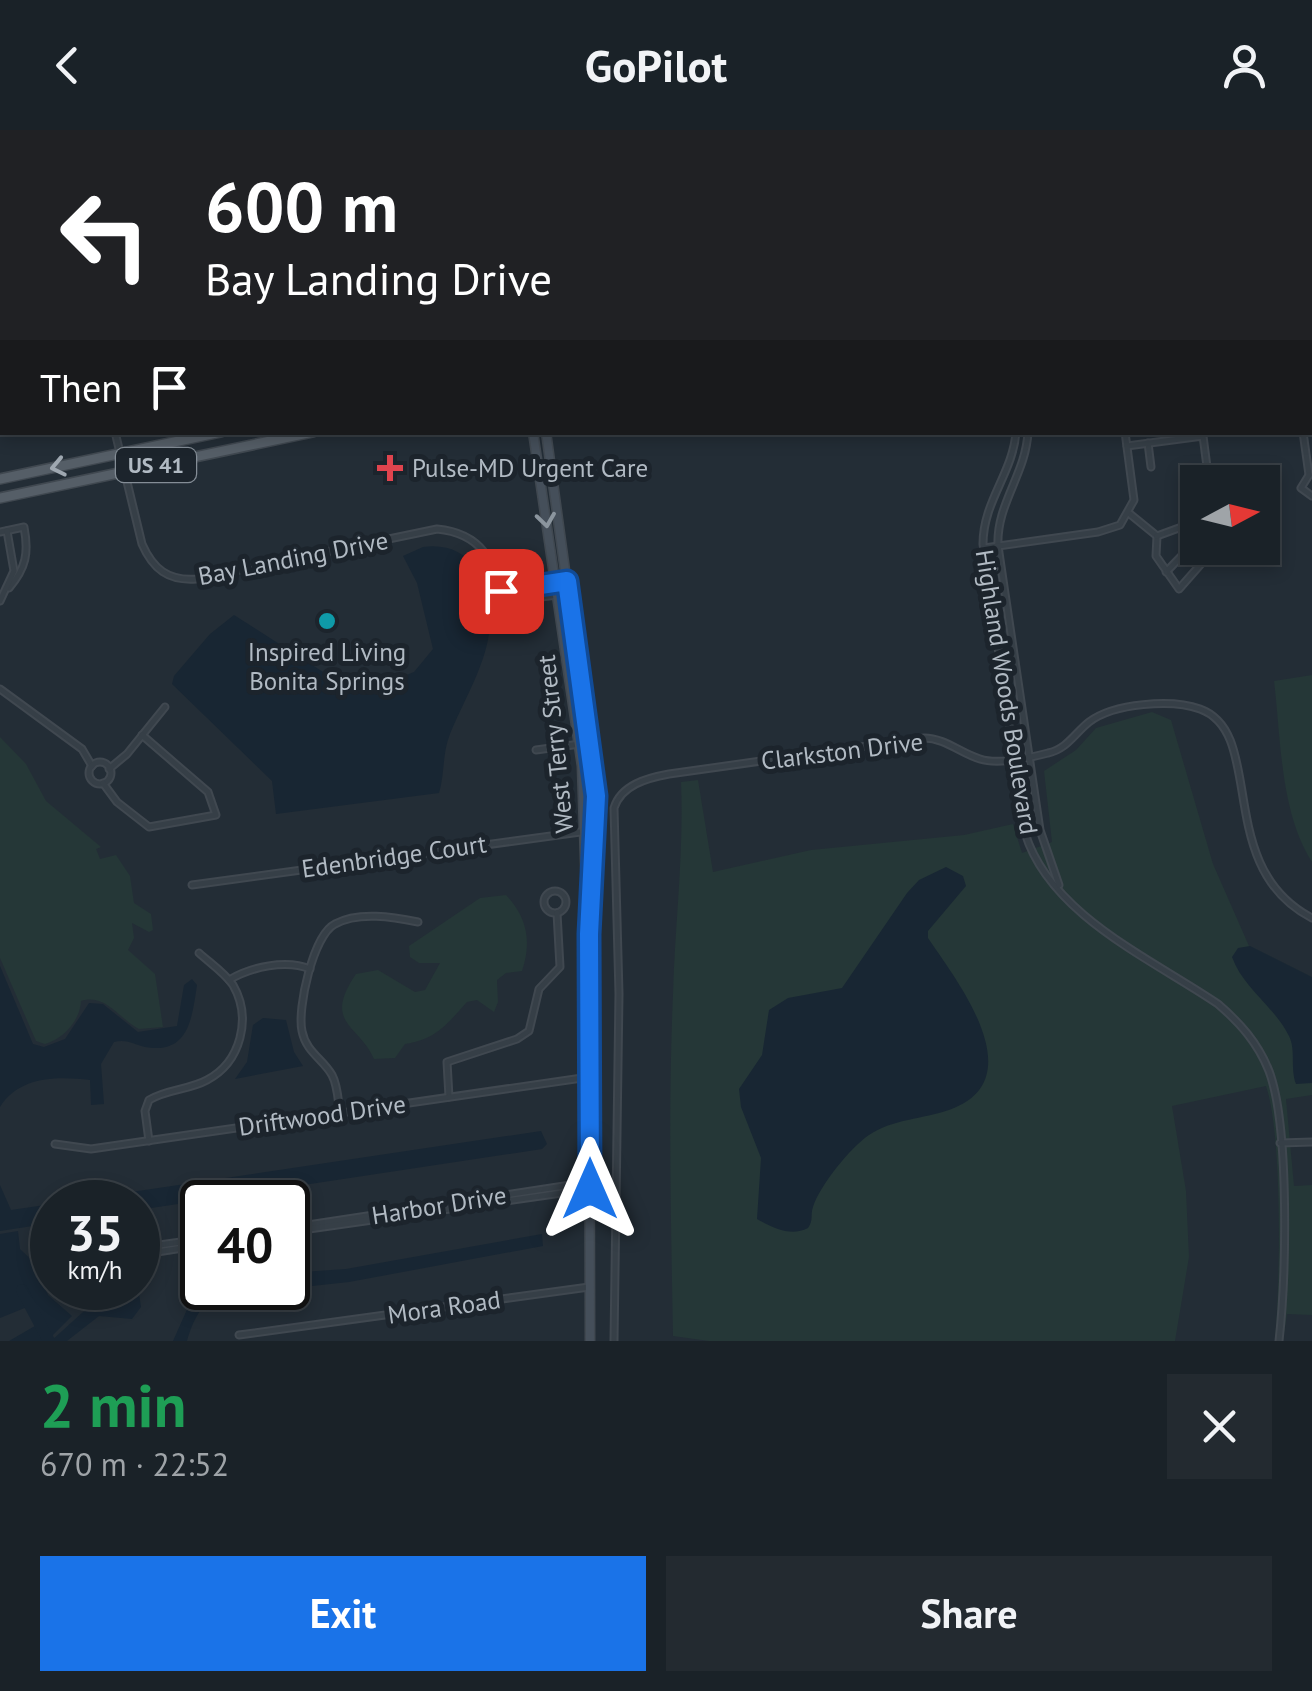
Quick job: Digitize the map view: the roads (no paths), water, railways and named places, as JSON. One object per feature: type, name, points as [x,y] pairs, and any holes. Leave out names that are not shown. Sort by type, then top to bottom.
[{"type":"main road","name":"US 41","points":[[0,480],[208,435]]},
{"type":"main road","name":"US 41","points":[[0,498],[299,435]]},
{"type":"street","points":[[116,435],[124,472]]},
{"type":"street","name":"West Terry Street","points":[[534,435],[580,744],[589,934],[590,1341]]},
{"type":"street","name":"West Terry Street","points":[[546,435],[590,742],[596,830],[589,934]]},
{"type":"street","name":"Highland Woods Boulevard","points":[[1015,435],[1010,460],[985,514],[984,548],[1028,842],[1042,870],[1086,915],[1238,1022],[1269,1072],[1278,1106],[1280,1143],[1284,1266],[1279,1341]]},
{"type":"street","name":"Highland Woods Boulevard","points":[[1027,435],[1020,472],[1002,511],[998,546],[1044,844],[1060,888]]},
{"type":"street","points":[[984,548],[1106,531],[1130,514],[1134,493],[1126,435]]},
{"type":"street","points":[[1303,435],[1310,475],[1301,485],[1312,496]]},
{"type":"street","points":[[1127,446],[1203,436],[1207,465]]},
{"type":"street","points":[[1148,444],[1151,468]]},
{"type":"street","name":"Bay Landing Drive","points":[[124,472],[142,544],[149,560],[168,576],[196,578],[436,529],[464,535],[482,547],[494,565],[502,602],[568,594]]},
{"type":"street","points":[[1130,514],[1157,536]]},
{"type":"street","points":[[0,602],[25,566],[24,527],[4,531],[14,562],[9,588]]},
{"type":"street","points":[[1157,536],[1180,528]]},
{"type":"street","points":[[1157,536],[1156,556],[1179,589],[1199,565]]},
{"type":"street","points":[[1166,572],[1180,558]]},
{"type":"street","points":[[501,591],[567,581]]},
{"type":"street","points":[[0,689],[82,749],[92,766],[91,779],[103,784],[117,802],[149,827],[216,815],[208,792],[142,735]]},
{"type":"street","name":"Clarkston Drive","points":[[614,1341],[619,1016],[614,808],[626,790],[668,774],[924,738],[942,740],[987,761],[1030,756],[1064,746],[1103,714],[1171,704],[1206,712],[1231,736],[1243,807],[1263,874],[1284,900],[1312,918]]},
{"type":"street","points":[[103,784],[109,778],[109,768],[166,707]]},
{"type":"street","points":[[536,750],[580,744]]},
{"type":"street","points":[[92,766],[101,763],[109,768]]},
{"type":"street","name":"Edenbridge Court","points":[[192,886],[596,830]]},
{"type":"street","points":[[449,1097],[447,1062],[516,1040],[529,1031],[539,989],[560,967],[558,913],[566,902],[560,892],[554,891],[544,902],[548,910],[558,913]]},
{"type":"street","points":[[340,1113],[334,1078],[312,1054],[302,1033],[302,996],[310,969],[328,930],[336,923],[388,916],[418,922]]},
{"type":"street","points":[[149,1141],[145,1111],[149,1100],[210,1079],[236,1048],[242,1010],[229,980],[200,953]]},
{"type":"street","points":[[229,980],[243,972],[285,964],[310,969]]},
{"type":"street","name":"Driftwood Drive","points":[[55,1144],[80,1150],[589,1077]]},
{"type":"street","points":[[1280,1143],[1312,1142]]},
{"type":"street","name":"Harbor Drive","points":[[310,1227],[590,1186]]},
{"type":"street","name":"Mora Road","points":[[239,1335],[590,1287]]},
{"type":"water","points":[[423,547],[456,551],[468,559],[485,584],[489,600],[489,634],[483,659],[447,741],[439,793],[276,814],[272,781],[172,684],[174,676],[210,634],[234,615],[334,679],[366,683],[414,672],[433,649],[417,583],[403,556]]},
{"type":"water","points":[[946,867],[963,876],[966,886],[928,931],[928,938],[956,979],[982,1029],[988,1054],[986,1077],[974,1096],[949,1110],[869,1135],[822,1188],[808,1228],[789,1231],[757,1219],[761,1158],[741,1107],[739,1089],[762,1055],[769,1010],[788,998],[842,988],[907,893],[919,880]]},
{"type":"water","points":[[1250,946],[1312,977],[1312,1083],[1296,1084],[1289,1036],[1232,957],[1238,948]]},
{"type":"water","points":[[0,966],[33,1044],[44,1047],[65,1039],[89,1003],[103,1004],[138,1032],[177,1026],[184,985],[192,979],[197,985],[193,1010],[186,1031],[171,1045],[160,1048],[114,1042],[101,1064],[104,1104],[91,1105],[90,1080],[65,1078],[28,1084],[0,1107]]},
{"type":"water","points":[[263,1018],[286,1020],[294,1052],[303,1066],[235,1079],[247,1062],[253,1025]]},
{"type":"water","points":[[541,1131],[547,1144],[542,1149],[310,1184],[310,1180],[212,1180]]},
{"type":"water","points":[[0,1185],[11,1210],[30,1207],[30,1226],[0,1231]]},
{"type":"water","points":[[180,1185],[180,1204],[160,1207],[160,1188]]},
{"type":"water","points":[[18,1231],[20,1249],[30,1258],[30,1306],[0,1318],[0,1234]]},
{"type":"water","points":[[542,1234],[543,1246],[310,1286],[310,1271],[346,1269]]},
{"type":"water","points":[[34,1310],[65,1310],[72,1316],[47,1341],[9,1341],[40,1323]]},
{"type":"water","points":[[139,1310],[132,1319],[99,1316],[67,1341],[51,1341],[83,1312]]},
{"type":"water","points":[[187,1310],[201,1310],[187,1341],[173,1341]]},
{"type":"waterway","points":[[22,1290],[49,1341]]},
{"type":"place","name":"Pulse-MD Urgent Care","points":[[390,468]]},
{"type":"place","name":"Inspired Living Bonita Springs","points":[[327,621]]}]
